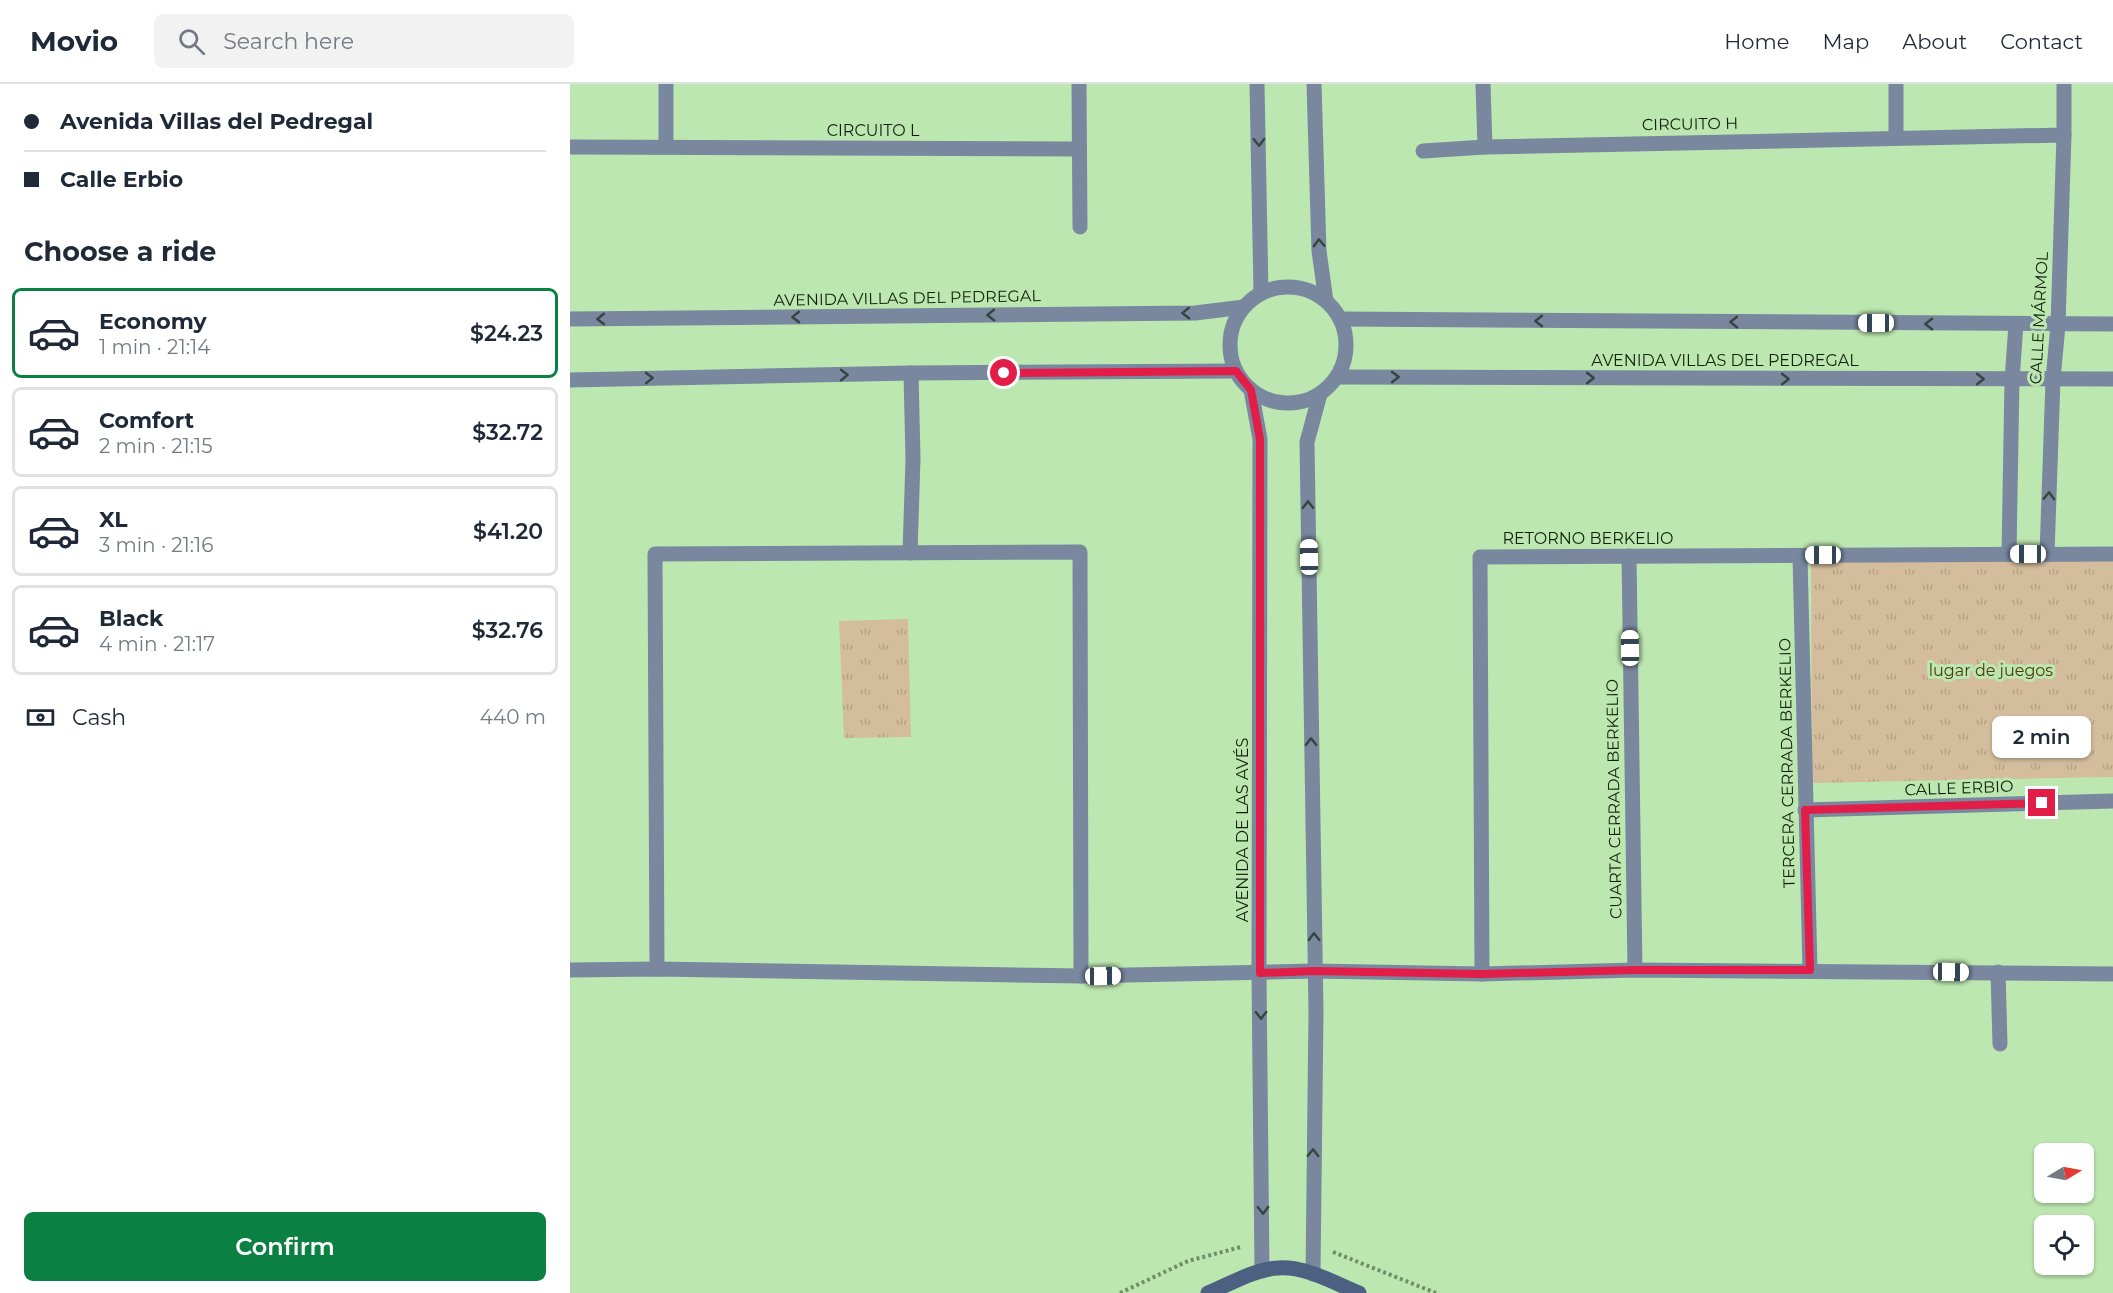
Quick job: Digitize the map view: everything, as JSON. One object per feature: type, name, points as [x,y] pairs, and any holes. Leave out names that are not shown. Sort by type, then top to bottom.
[{"type":"main road","points":[[1208,1293],[1262,1271],[1279,1268],[1300,1269],[1359,1293]]},
{"type":"street","points":[[666,84],[666,147]]},
{"type":"street","points":[[1079,84],[1080,227]]},
{"type":"street","points":[[1257,84],[1261,293]]},
{"type":"street","points":[[1314,84],[1319,251],[1326,301]]},
{"type":"street","points":[[1483,84],[1485,147]]},
{"type":"street","points":[[1896,84],[1896,138]]},
{"type":"street","name":"CALLE MÁRMOL","points":[[2047,554],[2053,380],[2058,325],[2064,84]]},
{"type":"street","name":"CIRCUITO H","points":[[1423,151],[1485,147],[2064,135]]},
{"type":"street","name":"CIRCUITO L","points":[[570,147],[1079,149]]},
{"type":"street","points":[[1284,286],[1306,289],[1326,301],[1340,319],[1346,339],[1345,358],[1337,377],[1320,394],[1297,403],[1273,401],[1251,390],[1236,371],[1230,350],[1233,327],[1244,307],[1261,293],[1284,286]]},
{"type":"street","name":"AVENIDA VILLAS DEL PEDREGAL","points":[[570,319],[1195,314],[1244,307]]},
{"type":"street","points":[[1340,319],[2113,324]]},
{"type":"street","name":"CALLE MÁRMOL","points":[[2009,554],[2012,380],[2016,324]]},
{"type":"street","points":[[570,380],[911,373],[1236,371]]},
{"type":"street","points":[[910,553],[913,459],[911,373]]},
{"type":"street","name":"AVENIDA VILLAS DEL PEDREGAL","points":[[1337,377],[2113,379]]},
{"type":"street","name":"AVENIDA DE LAS AVÉS","points":[[1251,390],[1260,439],[1262,1271]]},
{"type":"street","points":[[1313,1274],[1316,1012],[1307,442],[1320,394]]},
{"type":"street","points":[[657,969],[655,554],[1080,552],[1081,976]]},
{"type":"street","name":"RETORNO BERKELIO","points":[[1482,974],[1480,557],[2113,554]]},
{"type":"street","name":"CUARTA CERRADA BERKELIO","points":[[1629,556],[1635,970]]},
{"type":"street","name":"TERCERA CERRADA BERKELIO","points":[[1800,556],[1810,970]]},
{"type":"street","name":"CALLE ERBIO","points":[[1805,810],[2113,801]]},
{"type":"street","points":[[570,970],[657,969],[1081,976],[1314,971],[1482,974],[1635,970],[2113,974]]},
{"type":"street","points":[[1998,972],[2000,1044]]},
{"type":"green space","name":"lugar de juegos","points":[[2113,559],[2113,777],[1812,783],[1811,561]]},
{"type":"green space","points":[[908,619],[911,737],[844,738],[839,621]]},
{"type":"route","points":[[1004,373],[1236,371],[1251,390],[1260,439],[1260,973],[1314,971],[1482,974],[1635,970],[1810,970],[1805,810],[2042,803]]}]
